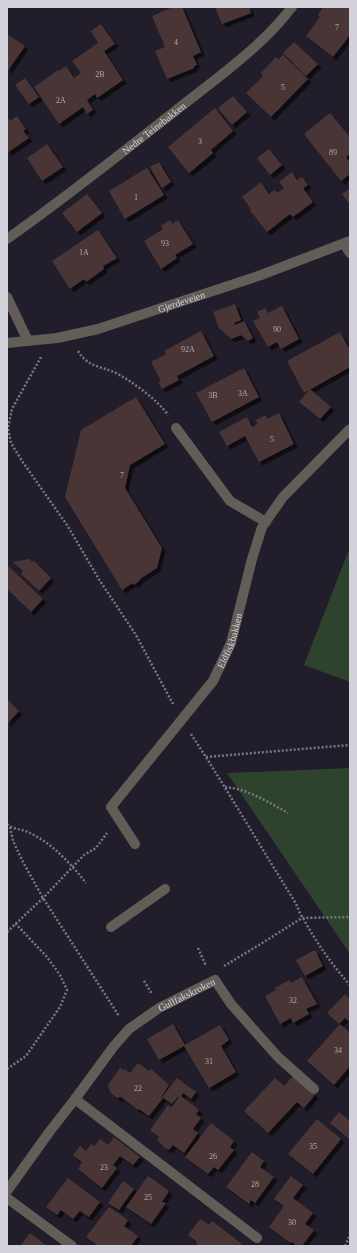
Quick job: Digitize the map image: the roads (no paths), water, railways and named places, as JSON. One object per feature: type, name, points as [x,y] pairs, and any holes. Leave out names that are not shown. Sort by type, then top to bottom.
[{"type":"street","name":"Nedre Teinebakken","points":[[7,239],[46,212],[90,178],[249,52],[292,7]]},
{"type":"street","points":[[347,242],[350,253]]},
{"type":"street","name":"Gjerdeveien","points":[[7,343],[57,338],[98,329],[261,274],[347,242]]},
{"type":"street","points":[[7,297],[28,341]]},
{"type":"street","points":[[176,428],[230,501],[266,522]]},
{"type":"street","name":"Eldfiskbakken","points":[[135,844],[110,807],[213,681],[231,643],[252,559],[262,527],[283,497],[350,429]]},
{"type":"street","points":[[111,927],[165,889]]},
{"type":"street","name":"Gullfakskroken","points":[[7,1191],[114,1046],[129,1029],[159,1008],[215,980],[231,1004],[278,1057],[314,1089]]},
{"type":"street","points":[[75,1099],[257,1238]]},
{"type":"street","points":[[7,1198],[72,1246]]}]
